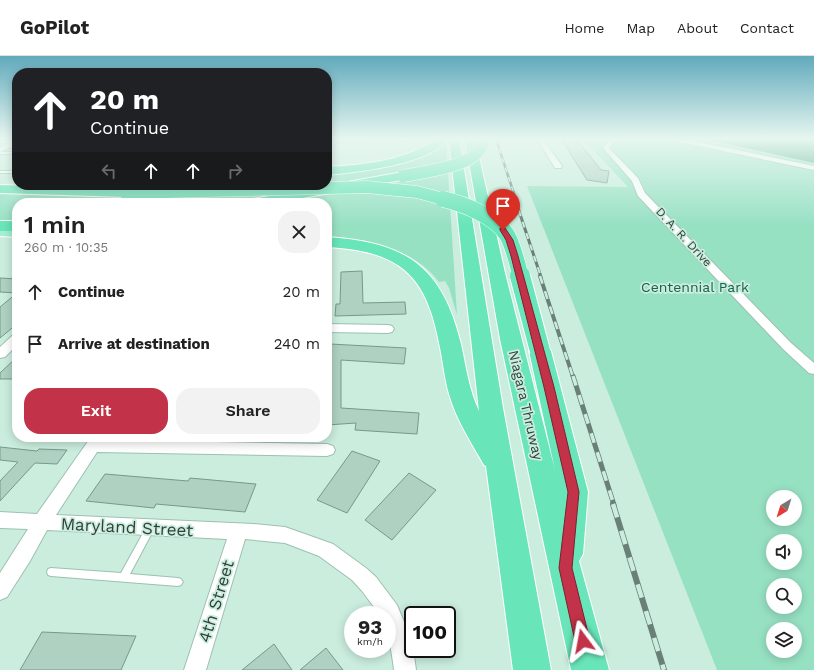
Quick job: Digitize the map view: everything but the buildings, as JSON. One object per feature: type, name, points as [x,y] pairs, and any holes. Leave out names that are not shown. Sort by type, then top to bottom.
[{"type":"highway","points":[[332,171],[360,168]]},
{"type":"highway","points":[[332,189],[445,168]]},
{"type":"highway","points":[[458,168],[501,474],[532,670]]},
{"type":"highway","name":"Niagara Thruway","points":[[476,168],[500,290],[540,471],[590,670]]},
{"type":"highway","points":[[332,188],[367,187],[417,192],[457,202],[488,217],[507,235],[515,256],[540,351],[574,492],[565,568]]},
{"type":"highway","points":[[0,189],[12,188]]},
{"type":"highway","points":[[0,189],[12,190]]},
{"type":"highway","points":[[20,190],[78,193],[246,190]]},
{"type":"highway","points":[[280,198],[325,190]]},
{"type":"highway","points":[[0,226],[12,226]]},
{"type":"highway","points":[[332,242],[353,244],[379,250],[402,262],[422,277],[438,303],[443,318],[462,400],[501,474]]},
{"type":"main road","points":[[0,232],[12,233]]},
{"type":"street","name":"D. A. R. Drive","points":[[624,168],[635,180],[641,194],[787,346],[814,370]]},
{"type":"street","points":[[332,328],[388,329]]},
{"type":"street","points":[[0,354],[12,343]]},
{"type":"street","points":[[0,590],[42,523],[96,442],[327,450]]},
{"type":"street","name":"Maryland Street","points":[[0,520],[285,535],[326,550],[370,584],[390,612],[401,641],[405,670]]},
{"type":"street","name":"4th Street","points":[[195,670],[246,532]]},
{"type":"lane","points":[[0,172],[12,172]]},
{"type":"lane","points":[[123,578],[151,528]]},
{"type":"lane","points":[[52,572],[178,582]]},
{"type":"green space","points":[[349,168],[448,168],[457,315],[449,288],[445,281],[439,282],[429,270],[417,261],[389,248],[373,243],[332,237],[332,198],[304,198],[383,183],[347,182],[332,185],[332,171]]},
{"type":"green space","name":"Centennial Park","points":[[610,168],[814,168],[814,670],[717,670],[527,186],[628,187]]},
{"type":"green space","points":[[64,190],[302,190],[257,198],[12,198],[12,223],[0,223],[0,192],[123,197]]},
{"type":"railway","points":[[505,168],[516,200]]},
{"type":"railway","points":[[515,199],[541,277]]},
{"type":"railway","points":[[540,276],[573,377]]},
{"type":"railway","points":[[573,376],[614,505]]},
{"type":"railway","points":[[613,504],[664,670]]},
{"type":"route","points":[[503,230],[507,235],[515,256],[549,387],[574,492],[565,568],[583,641]]}]
